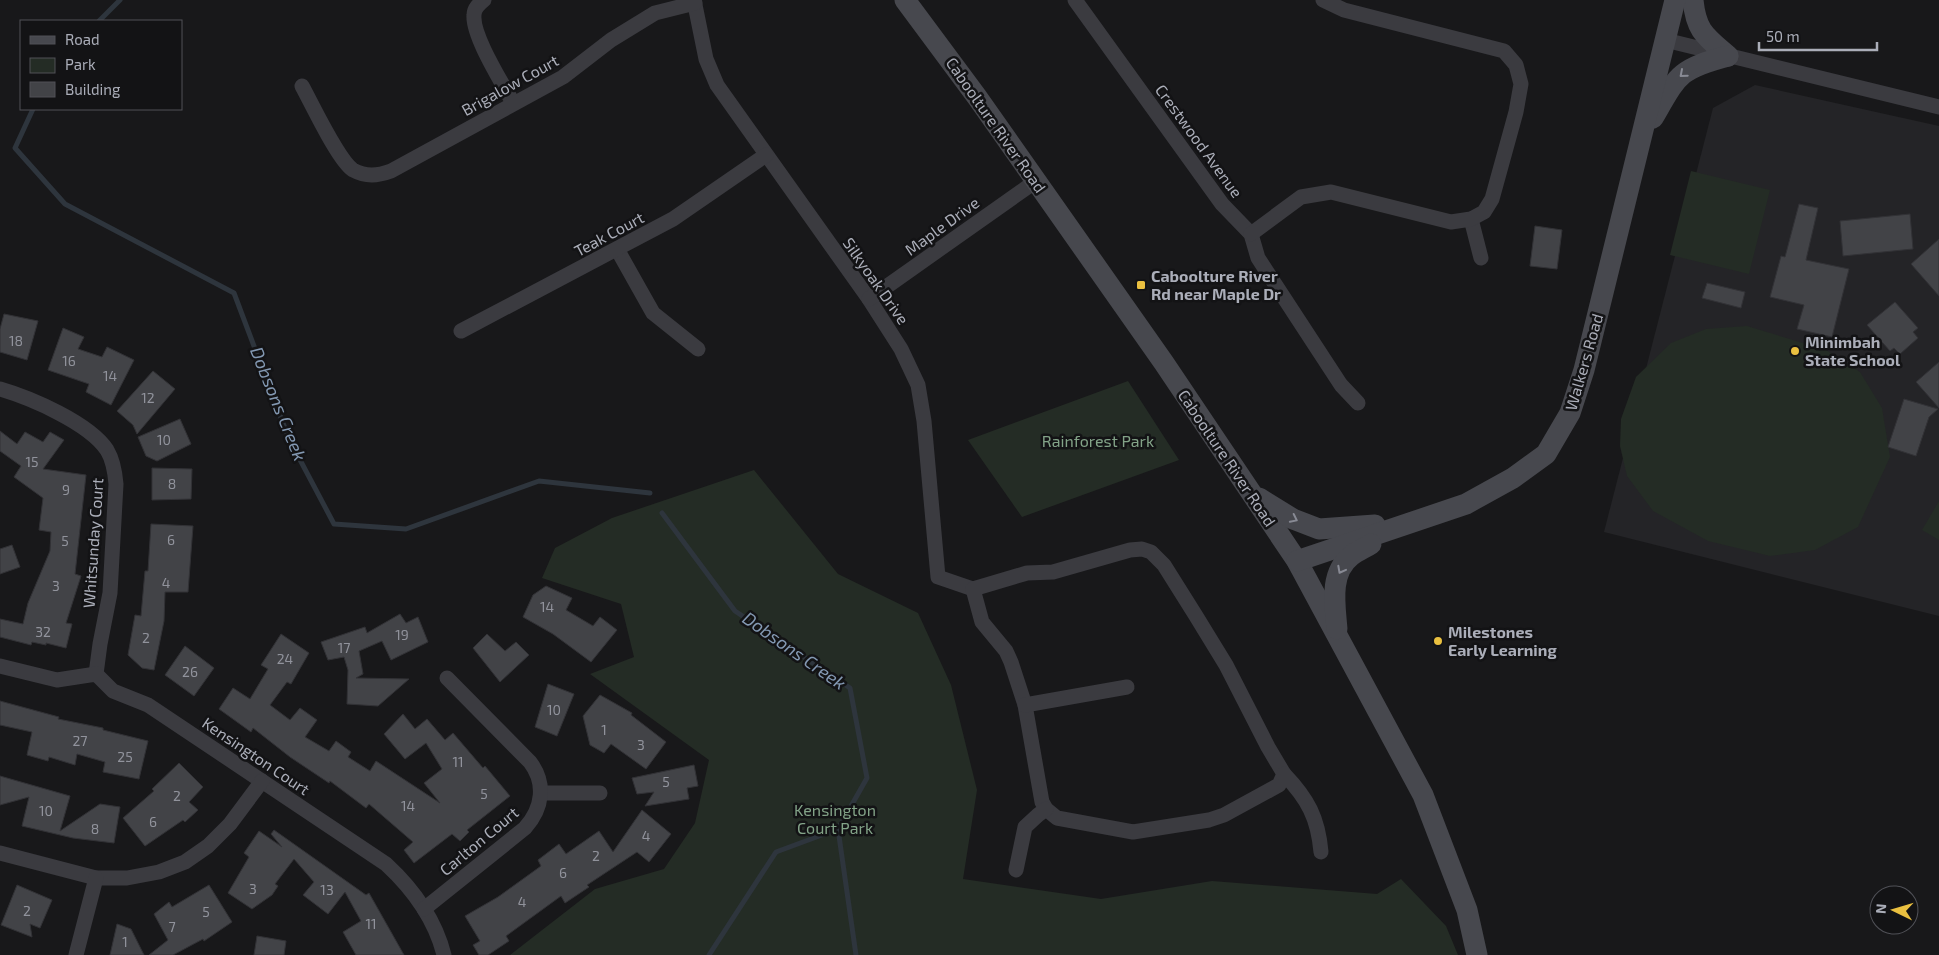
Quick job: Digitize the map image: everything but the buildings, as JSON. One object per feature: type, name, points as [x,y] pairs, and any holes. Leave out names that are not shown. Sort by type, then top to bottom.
[{"type":"main road","name":"Caboolture River Road","points":[[905,0],[1036,181],[1297,561],[1423,795],[1467,910],[1477,955]]},
{"type":"main road","name":"Walkers Road","points":[[1297,561],[1466,504],[1513,478],[1546,454],[1570,412],[1584,370],[1675,0]]},
{"type":"main road","points":[[1641,138],[1672,85],[1680,75],[1699,64],[1728,56],[1699,27],[1693,0]]},
{"type":"main road","points":[[1252,494],[1292,519],[1319,529],[1408,522]]},
{"type":"main road","points":[[1337,636],[1336,583],[1339,569],[1350,556],[1408,522]]},
{"type":"street","points":[[484,0],[478,4],[474,15],[476,33],[513,103]]},
{"type":"street","name":"Crestwood Avenue","points":[[1075,0],[1222,204],[1251,234],[1258,258],[1341,385],[1358,403]]},
{"type":"street","points":[[1251,234],[1301,197],[1330,192],[1451,222],[1471,219],[1484,212],[1492,199],[1522,84],[1516,65],[1504,51],[1344,10],[1323,0]]},
{"type":"street","name":"Brigalow Court","points":[[302,86],[342,159],[352,169],[365,175],[376,176],[390,171],[563,77],[611,40],[655,13],[694,2]]},
{"type":"street","name":"Silkyoak Drive","points":[[694,2],[706,59],[717,85],[869,300],[901,349],[918,385],[924,421],[938,577],[973,589]]},
{"type":"street","points":[[1665,40],[1939,107]]},
{"type":"street","name":"Teak Court","points":[[461,331],[673,219],[766,156]]},
{"type":"street","name":"Maple Drive","points":[[869,300],[1036,181]]},
{"type":"street","points":[[1471,219],[1481,258]]},
{"type":"street","points":[[617,249],[653,313],[698,349]]},
{"type":"street","name":"Whitsunday Court","points":[[0,389],[24,396],[81,426],[107,451],[115,469],[116,484],[110,593],[96,674]]},
{"type":"street","points":[[1284,774],[1279,785],[1224,815],[1210,820],[1133,832],[1057,818],[1046,810],[1042,802],[1025,705],[1011,662],[1006,651],[982,622],[973,589],[1027,573],[1053,572],[1130,550],[1142,549],[1151,552],[1164,565],[1221,657],[1284,774],[1296,787],[1312,811],[1319,832],[1321,852]]},
{"type":"street","points":[[0,666],[57,680],[96,674]]},
{"type":"street","name":"Kensington Court","points":[[96,674],[113,691],[148,705],[386,864],[412,891],[424,909],[434,928],[444,955]]},
{"type":"street","name":"Carlton Court","points":[[424,909],[526,828],[534,818],[539,806],[541,793],[540,781],[536,770],[530,762],[447,678]]},
{"type":"street","points":[[1025,705],[1127,687]]},
{"type":"street","points":[[0,853],[96,878],[135,877],[159,872],[184,862],[208,846],[230,824],[262,781]]},
{"type":"street","points":[[541,793],[600,793]]},
{"type":"street","points":[[1016,870],[1025,827],[1046,810]]},
{"type":"street","points":[[76,955],[96,878]]},
{"type":"shaded area","name":"Minimbah State School","points":[[1755,85],[1939,126],[1939,616],[1604,532],[1713,108]]},
{"type":"green space","points":[[1691,171],[1770,190],[1749,274],[1670,255]]},
{"type":"green space","points":[[1747,326],[1826,350],[1860,372],[1882,408],[1890,457],[1858,527],[1815,550],[1770,556],[1708,541],[1653,511],[1627,476],[1620,446],[1621,419],[1636,377],[1671,343],[1706,329]]},
{"type":"green space","name":"Rainforest Park","points":[[1128,381],[1179,460],[1022,517],[968,440]]},
{"type":"green space","name":"Kensington Court Park","points":[[754,470],[838,574],[918,613],[951,685],[977,790],[963,879],[1101,899],[1212,881],[1377,894],[1401,879],[1446,926],[1458,955],[510,955],[595,889],[664,869],[695,823],[709,760],[590,674],[634,657],[621,604],[542,578],[555,548],[612,518]]},
{"type":"green space","points":[[1939,501],[1939,540],[1922,530]]},
{"type":"waterway","name":"Dobsons Creek","points":[[100,20],[120,0]]},
{"type":"waterway","name":"Dobsons Creek","points":[[33,110],[15,148],[65,204],[234,293],[289,439],[334,524],[406,529],[539,481],[650,493]]},
{"type":"waterway","name":"Dobsons Creek","points":[[662,513],[735,611],[850,688],[867,778],[838,829],[856,955]]},
{"type":"waterway","points":[[709,955],[776,852],[838,829]]},
{"type":"place","name":"Caboolture River Rd near Maple Dr","points":[[1141,285]]},
{"type":"place","name":"Minimbah State School","points":[[1795,351]]},
{"type":"place","name":"Milestones Early Learning","points":[[1438,641]]}]
